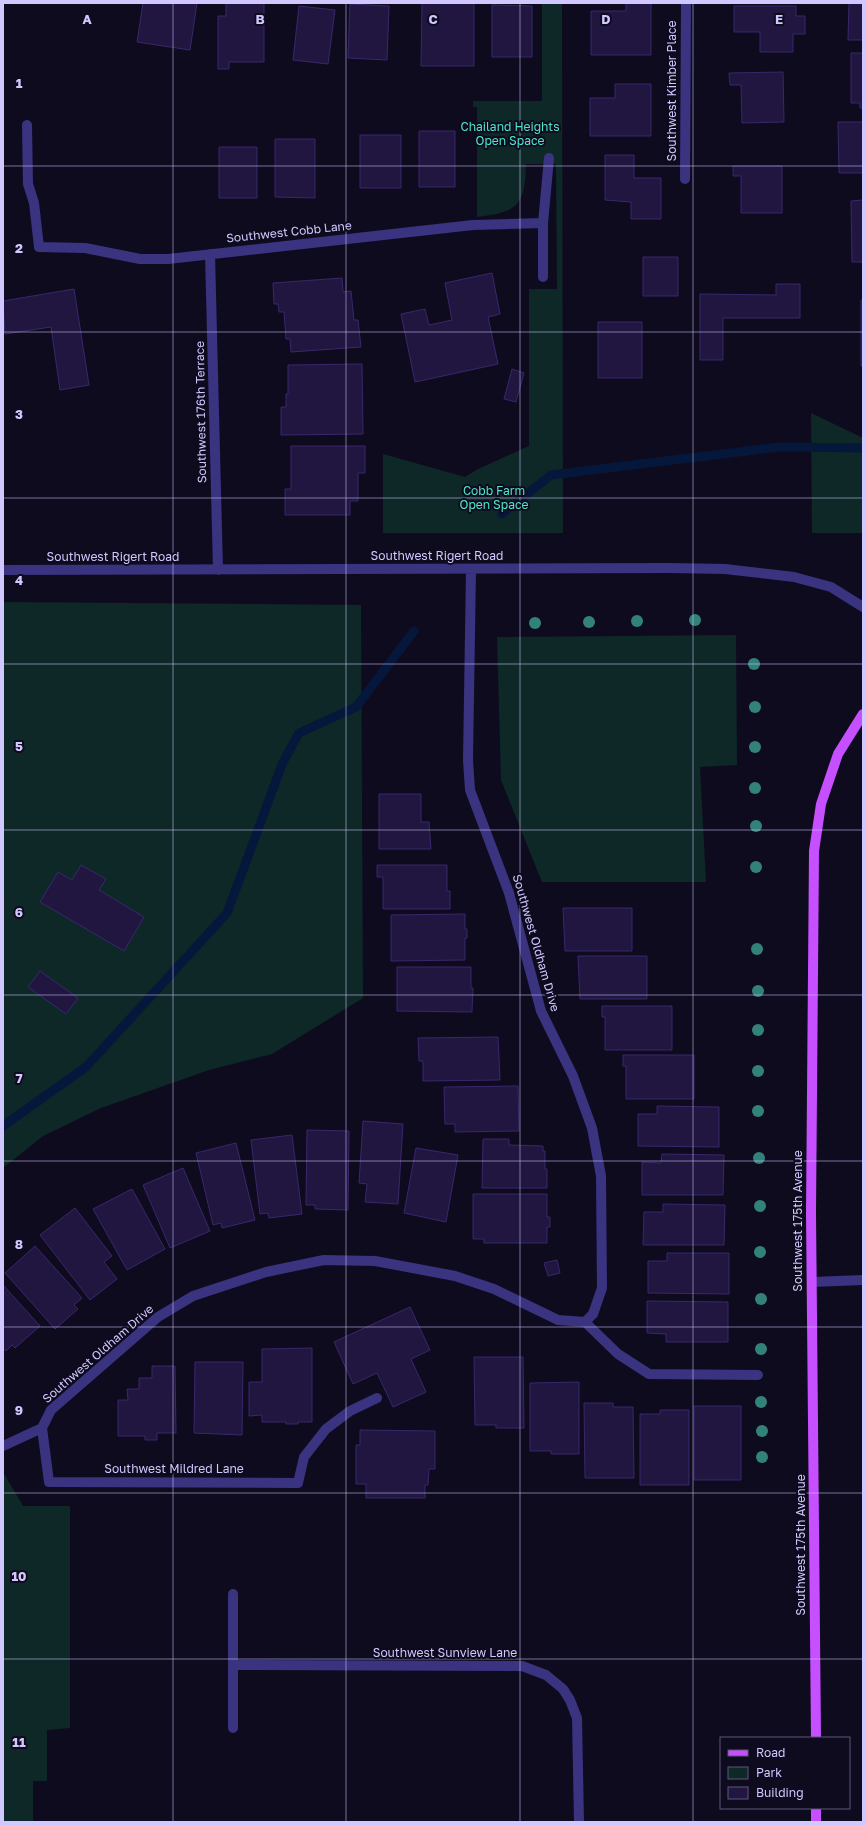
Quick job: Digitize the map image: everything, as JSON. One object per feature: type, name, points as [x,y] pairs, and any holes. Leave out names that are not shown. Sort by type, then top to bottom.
[{"type":"main road","name":"Southwest 175th Avenue","points":[[816,1737],[812,1282],[812,919],[814,851],[821,804],[838,754],[863,714]]},
{"type":"main road","points":[[816,1809],[816,1822]]},
{"type":"street","name":"Southwest Kimber Place","points":[[685,178],[686,3]]},
{"type":"street","name":"Southwest Cobb Lane","points":[[27,125],[28,184],[34,203],[39,247],[85,248],[140,259],[168,259],[473,226],[543,223]]},
{"type":"street","points":[[543,277],[543,223],[549,158]]},
{"type":"street","name":"Southwest 176th Terrace","points":[[210,254],[218,570]]},
{"type":"street","name":"Southwest Oldham Drive","points":[[42,1428],[50,1410],[158,1317],[193,1296],[266,1272],[324,1260],[375,1261],[455,1276],[494,1289],[558,1320],[585,1322],[593,1314],[602,1288],[601,1176],[592,1128],[572,1076],[540,1011],[509,893],[470,790],[468,760],[471,569]]},
{"type":"street","name":"Southwest Rigert Road","points":[[3,570],[725,569],[794,577],[831,587],[863,607]]},
{"type":"street","points":[[812,1282],[863,1280]]},
{"type":"street","points":[[585,1322],[618,1354],[649,1374],[758,1375]]},
{"type":"street","name":"Southwest Mildred Lane","points":[[42,1428],[50,1482],[298,1483],[304,1457],[326,1429],[350,1411],[377,1398]]},
{"type":"street","points":[[3,1446],[42,1428]]},
{"type":"street","points":[[233,1594],[233,1728]]},
{"type":"street","name":"Southwest Sunview Lane","points":[[233,1665],[522,1666],[546,1675],[563,1689],[570,1700],[577,1718],[579,1822]]},
{"type":"green space","name":"Chailand Heights Open Space","points":[[542,3],[562,3],[563,533],[383,533],[383,454],[465,477],[478,469],[529,446],[529,289],[557,289],[556,164],[526,164],[524,189],[521,198],[516,204],[502,213],[477,217],[477,107],[473,107],[473,101],[542,101]]},
{"type":"green space","points":[[811,413],[863,438],[863,533],[812,533]]},
{"type":"green space","points":[[3,602],[361,605],[363,998],[272,1054],[209,1070],[101,1108],[43,1136],[3,1168]]},
{"type":"green space","points":[[736,635],[737,765],[700,767],[706,882],[542,882],[501,780],[497,637]]},
{"type":"green space","points":[[3,1472],[23,1506],[70,1506],[70,1728],[47,1730],[47,1781],[33,1781],[33,1822],[3,1822]]},
{"type":"building","points":[[143,3],[197,3],[190,50],[137,42]]},
{"type":"building","points":[[226,3],[264,3],[264,62],[229,62],[229,69],[218,69],[218,16],[226,16]]},
{"type":"building","points":[[422,3],[474,3],[474,66],[421,66]]},
{"type":"building","points":[[626,3],[651,3],[651,55],[591,55],[591,11],[626,11]]},
{"type":"building","points":[[849,3],[863,3],[863,40],[848,40]]},
{"type":"building","points":[[350,4],[389,6],[387,60],[348,58]]},
{"type":"building","points":[[492,5],[532,6],[532,57],[492,57]]},
{"type":"building","points":[[299,6],[335,10],[328,64],[293,60]]},
{"type":"building","points":[[734,6],[796,6],[796,16],[805,16],[805,34],[793,34],[793,52],[760,52],[760,32],[734,32]]},
{"type":"building","points":[[851,53],[863,53],[863,108],[860,108],[860,103],[851,103]]},
{"type":"building","points":[[783,72],[784,122],[742,123],[741,85],[730,85],[729,73]]},
{"type":"building","points":[[615,84],[651,84],[651,136],[590,136],[590,98],[615,98]]},
{"type":"building","points":[[838,122],[863,122],[863,173],[839,173]]},
{"type":"building","points":[[419,131],[455,131],[455,187],[419,187]]},
{"type":"building","points":[[360,135],[401,135],[401,188],[360,188]]},
{"type":"building","points":[[275,139],[315,139],[315,198],[275,197]]},
{"type":"building","points":[[219,147],[257,147],[257,198],[219,198]]},
{"type":"building","points":[[605,155],[634,155],[634,178],[661,178],[661,219],[631,219],[631,202],[605,200]]},
{"type":"building","points":[[733,166],[782,166],[782,213],[741,213],[741,176],[733,176]]},
{"type":"building","points":[[863,200],[863,262],[852,262],[851,201]]},
{"type":"building","points":[[643,257],[678,257],[678,296],[643,296]]},
{"type":"building","points":[[492,273],[500,314],[488,317],[498,364],[415,382],[401,314],[425,309],[429,325],[452,320],[445,283]]},
{"type":"building","points":[[342,278],[343,292],[351,291],[354,320],[358,320],[361,347],[291,352],[290,339],[286,339],[284,312],[279,312],[278,304],[274,304],[273,283]]},
{"type":"building","points":[[776,284],[800,284],[800,318],[723,318],[723,360],[700,360],[700,294],[776,295]]},
{"type":"building","points":[[74,289],[89,385],[60,390],[51,327],[5,334],[3,301]]},
{"type":"building","points":[[861,300],[863,300],[863,366],[861,366]]},
{"type":"building","points":[[598,322],[642,322],[642,378],[598,378]]},
{"type":"building","points":[[362,364],[363,434],[281,435],[281,407],[286,407],[286,394],[288,394],[288,365]]},
{"type":"building","points":[[512,369],[524,373],[516,402],[504,399]]},
{"type":"building","points":[[291,446],[365,446],[365,473],[358,473],[358,501],[350,501],[350,515],[285,515],[285,489],[291,489]]},
{"type":"building","points":[[379,794],[421,794],[421,822],[429,822],[431,849],[379,849]]},
{"type":"building","points":[[81,865],[106,879],[99,890],[144,917],[124,951],[40,902],[58,872],[72,880]]},
{"type":"building","points":[[377,865],[447,865],[447,891],[450,891],[450,909],[383,909],[383,877],[377,877]]},
{"type":"building","points":[[563,908],[632,908],[632,951],[565,951]]},
{"type":"building","points":[[465,914],[465,929],[467,929],[467,938],[465,938],[465,960],[391,961],[391,915]]},
{"type":"building","points":[[578,956],[647,956],[647,999],[580,999]]},
{"type":"building","points":[[397,967],[471,967],[471,988],[473,988],[472,1012],[397,1011]]},
{"type":"building","points":[[40,971],[78,998],[66,1014],[28,987]]},
{"type":"building","points":[[602,1006],[672,1006],[672,1050],[605,1050],[605,1017],[602,1017]]},
{"type":"building","points":[[498,1037],[500,1080],[423,1081],[423,1061],[419,1061],[418,1038]]},
{"type":"building","points":[[623,1055],[694,1055],[694,1099],[626,1099],[626,1066],[623,1066]]},
{"type":"building","points":[[518,1086],[519,1131],[455,1132],[455,1124],[445,1124],[444,1087]]},
{"type":"building","points":[[657,1106],[719,1107],[719,1147],[638,1146],[638,1114],[657,1114]]},
{"type":"building","points":[[363,1121],[403,1124],[398,1204],[365,1202],[367,1184],[359,1183]]},
{"type":"building","points":[[307,1130],[349,1131],[348,1210],[315,1209],[315,1205],[306,1205]]},
{"type":"building","points":[[292,1135],[302,1214],[269,1218],[268,1213],[260,1214],[251,1140]]},
{"type":"building","points":[[483,1139],[509,1139],[509,1145],[543,1146],[543,1151],[545,1151],[545,1169],[547,1169],[547,1188],[482,1188]]},
{"type":"building","points":[[236,1143],[255,1220],[222,1228],[221,1223],[213,1225],[196,1153]]},
{"type":"building","points":[[416,1148],[458,1155],[446,1222],[404,1213]]},
{"type":"building","points":[[662,1154],[724,1155],[723,1195],[642,1195],[642,1162],[661,1163]]},
{"type":"building","points":[[183,1168],[210,1231],[170,1248],[143,1185]]},
{"type":"building","points":[[132,1189],[165,1249],[127,1270],[93,1209]]},
{"type":"building","points":[[473,1194],[547,1194],[547,1217],[550,1217],[550,1227],[547,1227],[547,1243],[484,1243],[484,1239],[473,1239]]},
{"type":"building","points":[[663,1204],[725,1205],[724,1245],[643,1245],[644,1212],[663,1212]]},
{"type":"building","points":[[75,1208],[112,1256],[104,1262],[117,1279],[90,1300],[40,1235]]},
{"type":"building","points":[[35,1246],[82,1298],[74,1305],[78,1309],[55,1329],[5,1273]]},
{"type":"building","points":[[667,1253],[729,1253],[729,1294],[648,1293],[648,1261],[667,1261]]},
{"type":"building","points":[[557,1260],[560,1273],[548,1276],[544,1263]]},
{"type":"building","points":[[3,1285],[40,1326],[15,1348],[12,1345],[6,1351],[3,1348]]},
{"type":"building","points":[[647,1301],[728,1302],[728,1342],[666,1342],[666,1334],[647,1333]]},
{"type":"building","points":[[410,1307],[430,1350],[411,1359],[426,1392],[393,1407],[377,1373],[353,1384],[334,1342]]},
{"type":"building","points":[[312,1348],[312,1422],[286,1424],[286,1422],[262,1422],[262,1415],[249,1416],[249,1382],[262,1382],[262,1349]]},
{"type":"building","points":[[474,1357],[523,1357],[524,1428],[496,1428],[496,1425],[475,1425]]},
{"type":"building","points":[[195,1362],[243,1362],[242,1435],[194,1433]]},
{"type":"building","points":[[152,1366],[175,1366],[176,1433],[157,1433],[157,1440],[145,1440],[145,1436],[118,1436],[118,1400],[128,1400],[127,1389],[139,1389],[139,1378],[152,1378]]},
{"type":"building","points":[[579,1382],[579,1454],[551,1454],[551,1451],[530,1451],[530,1383]]},
{"type":"building","points":[[584,1403],[613,1403],[613,1407],[633,1407],[634,1478],[585,1478]]},
{"type":"building","points":[[694,1406],[741,1406],[741,1480],[694,1480]]},
{"type":"building","points":[[660,1410],[689,1410],[689,1485],[640,1485],[640,1414],[660,1414]]},
{"type":"building","points":[[360,1430],[435,1431],[435,1469],[429,1469],[428,1485],[425,1485],[425,1498],[366,1498],[366,1484],[356,1484],[356,1445],[360,1445]]},
{"type":"waterway","points":[[502,514],[551,475],[779,447],[863,448]]},
{"type":"waterway","points":[[3,1126],[86,1067],[227,913],[283,762],[299,733],[356,707],[414,631]]},
{"type":"park label","name":"Cobb Farm Open Space","points":[[494,498]]}]
